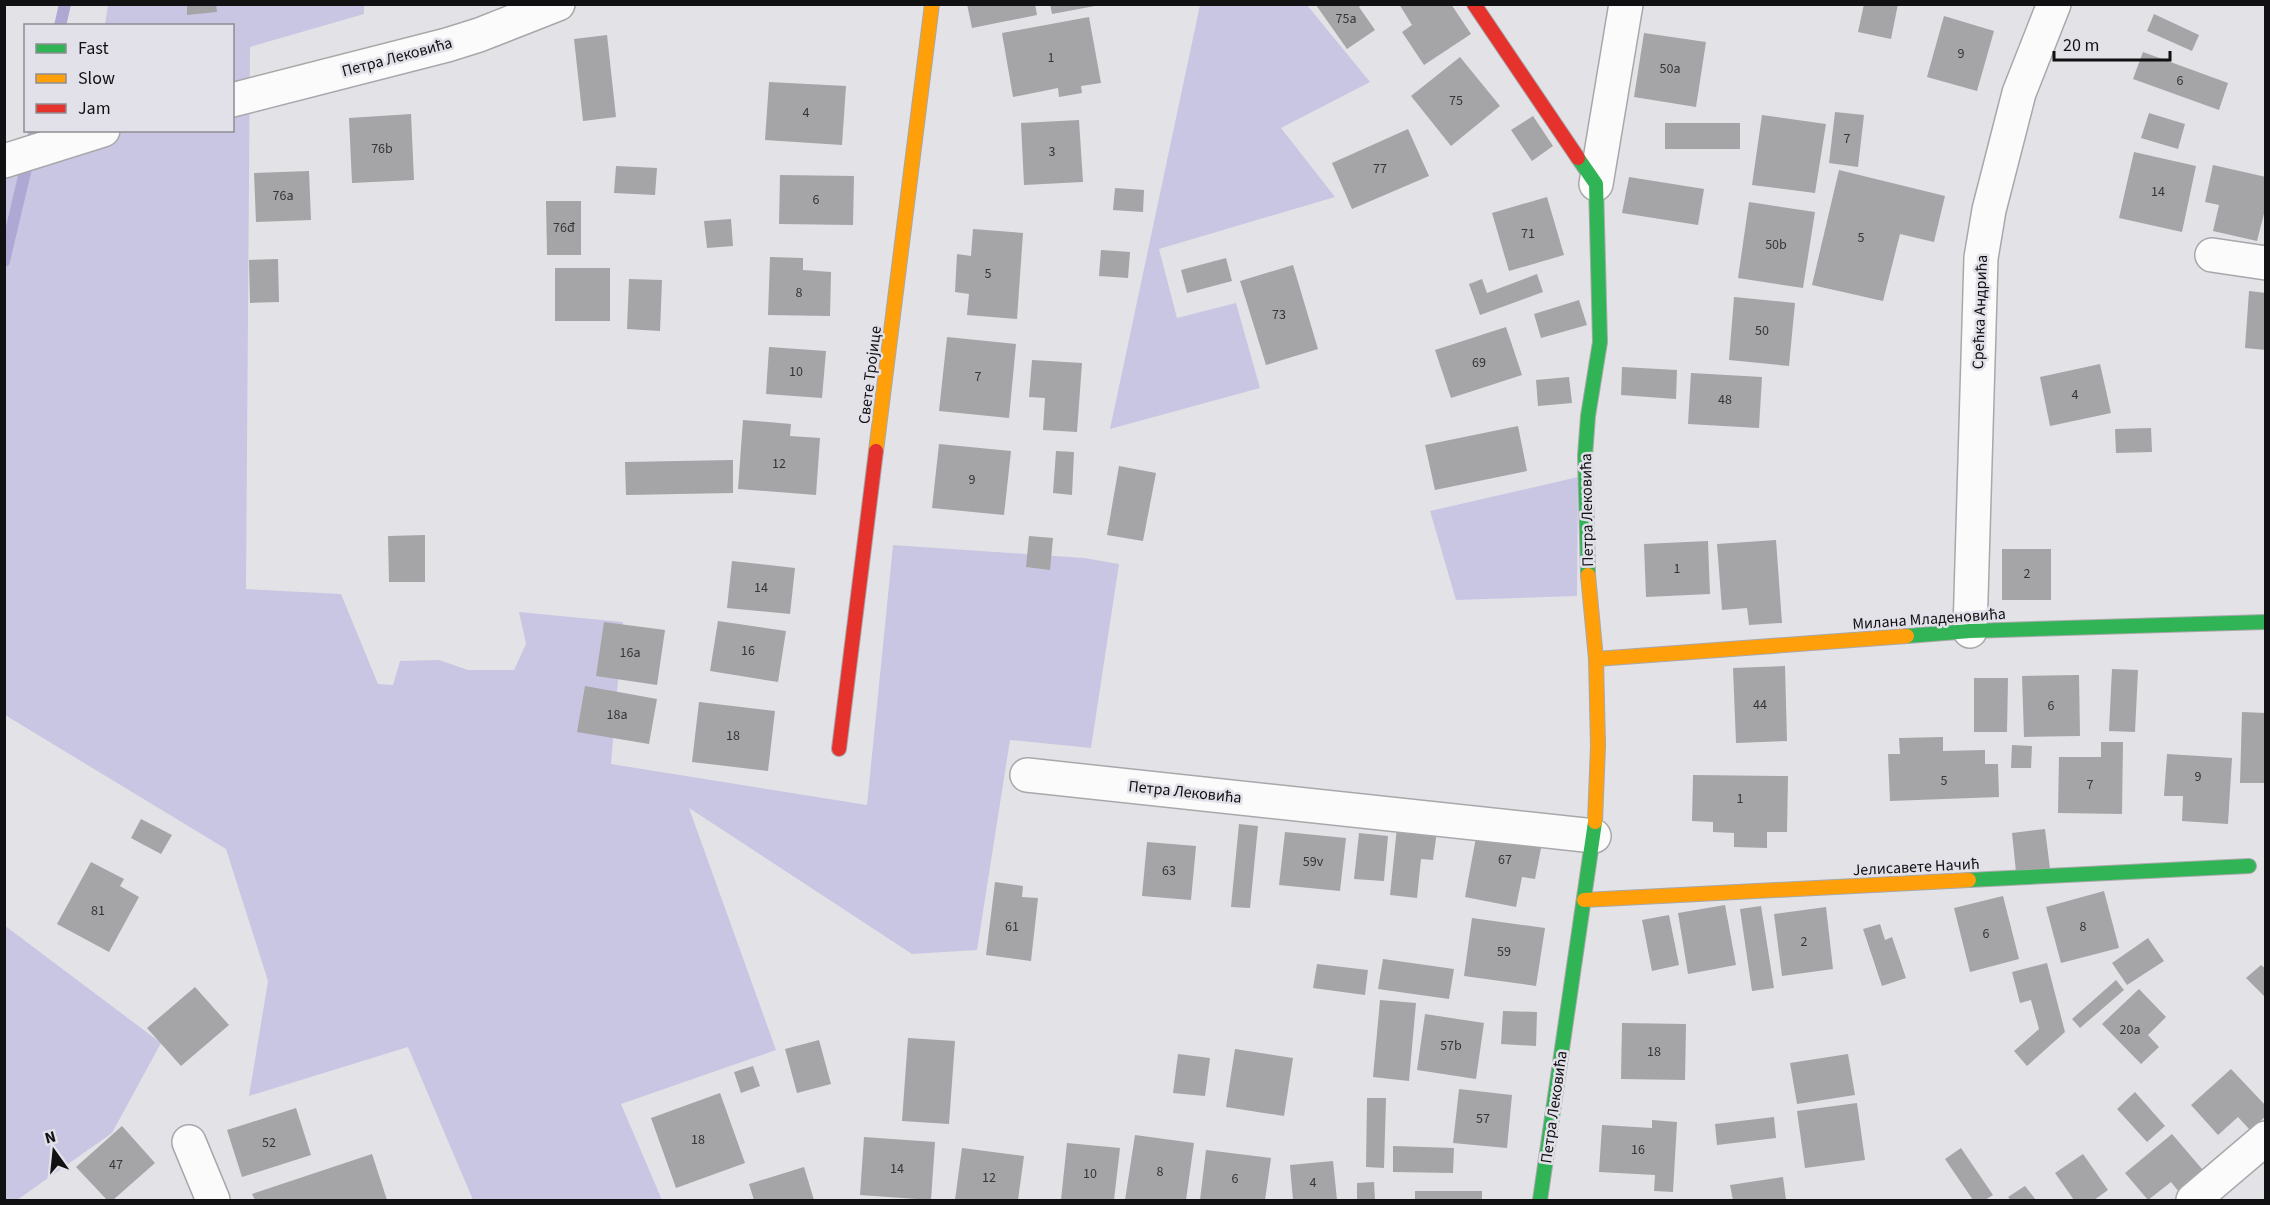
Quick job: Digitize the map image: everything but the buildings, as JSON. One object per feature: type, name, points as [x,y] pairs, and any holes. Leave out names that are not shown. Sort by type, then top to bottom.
[{"type":"street","name":"Петра Лековића","points":[[234,99],[447,45],[558,4]]},
{"type":"street","name":"Свете Тројице","points":[[839,749],[932,4]]},
{"type":"street","points":[[1474,4],[1596,184]]},
{"type":"street","name":"Петра Лековића","points":[[1540,1200],[1594,836],[1598,746],[1596,659],[1586,554],[1585,456],[1588,416],[1600,342],[1596,184],[1626,4]]},
{"type":"street","name":"Срећка Андрића","points":[[1970,631],[1981,258],[1989,210],[2019,93],[2054,4]]},
{"type":"street","points":[[4,160],[97,132]]},
{"type":"street","points":[[2212,255],[2265,263]]},
{"type":"street","name":"Милана Младеновића","points":[[1596,659],[1970,631],[2265,622]]},
{"type":"street","name":"Петра Лековића","points":[[1027,775],[1594,836]]},
{"type":"street","name":"Јелисавете Начић","points":[[1584,900],[2249,866]]},
{"type":"street","points":[[2193,1200],[2265,1138]]},
{"type":"street","points":[[189,1142],[213,1200]]},
{"type":"shaded area","points":[[108,5],[364,5],[364,14],[250,47],[246,589],[341,594],[378,684],[393,685],[400,661],[439,660],[468,670],[514,670],[526,644],[519,612],[623,622],[611,764],[867,805],[893,545],[1084,558],[1119,564],[1091,748],[1010,740],[977,950],[912,954],[689,808],[776,1050],[621,1104],[662,1200],[473,1200],[408,1047],[249,1096],[268,981],[226,849],[5,715],[4,161],[63,132],[234,132],[234,24],[105,24]]},
{"type":"shaded area","points":[[1200,5],[1307,5],[1370,82],[1281,128],[1335,197],[1159,249],[1177,318],[1236,303],[1260,388],[1110,429]]},
{"type":"shaded area","points":[[1578,477],[1577,596],[1456,600],[1430,511]]},
{"type":"shaded area","points":[[4,925],[161,1043],[112,1133],[17,1200],[4,1200]]},
{"type":"waterway","points":[[60,24],[65,4]]},
{"type":"waterway","points":[[4,261],[35,132]]},
{"type":"traffic: fast","points":[[1578,158],[1596,184],[1600,342],[1588,416],[1585,456],[1588,575]]},
{"type":"traffic: fast","points":[[1907,636],[1970,631],[2266,622]]},
{"type":"traffic: fast","points":[[1540,1200],[1595,822]]},
{"type":"traffic: fast","points":[[1969,880],[2249,866]]},
{"type":"traffic: slow","points":[[876,451],[932,4]]},
{"type":"traffic: slow","points":[[1588,575],[1596,659],[1598,746],[1595,822]]},
{"type":"traffic: slow","points":[[1596,659],[1907,636]]},
{"type":"traffic: slow","points":[[1584,900],[1969,880]]},
{"type":"traffic: jam","points":[[1474,4],[1578,158]]},
{"type":"traffic: jam","points":[[839,749],[876,451]]}]
